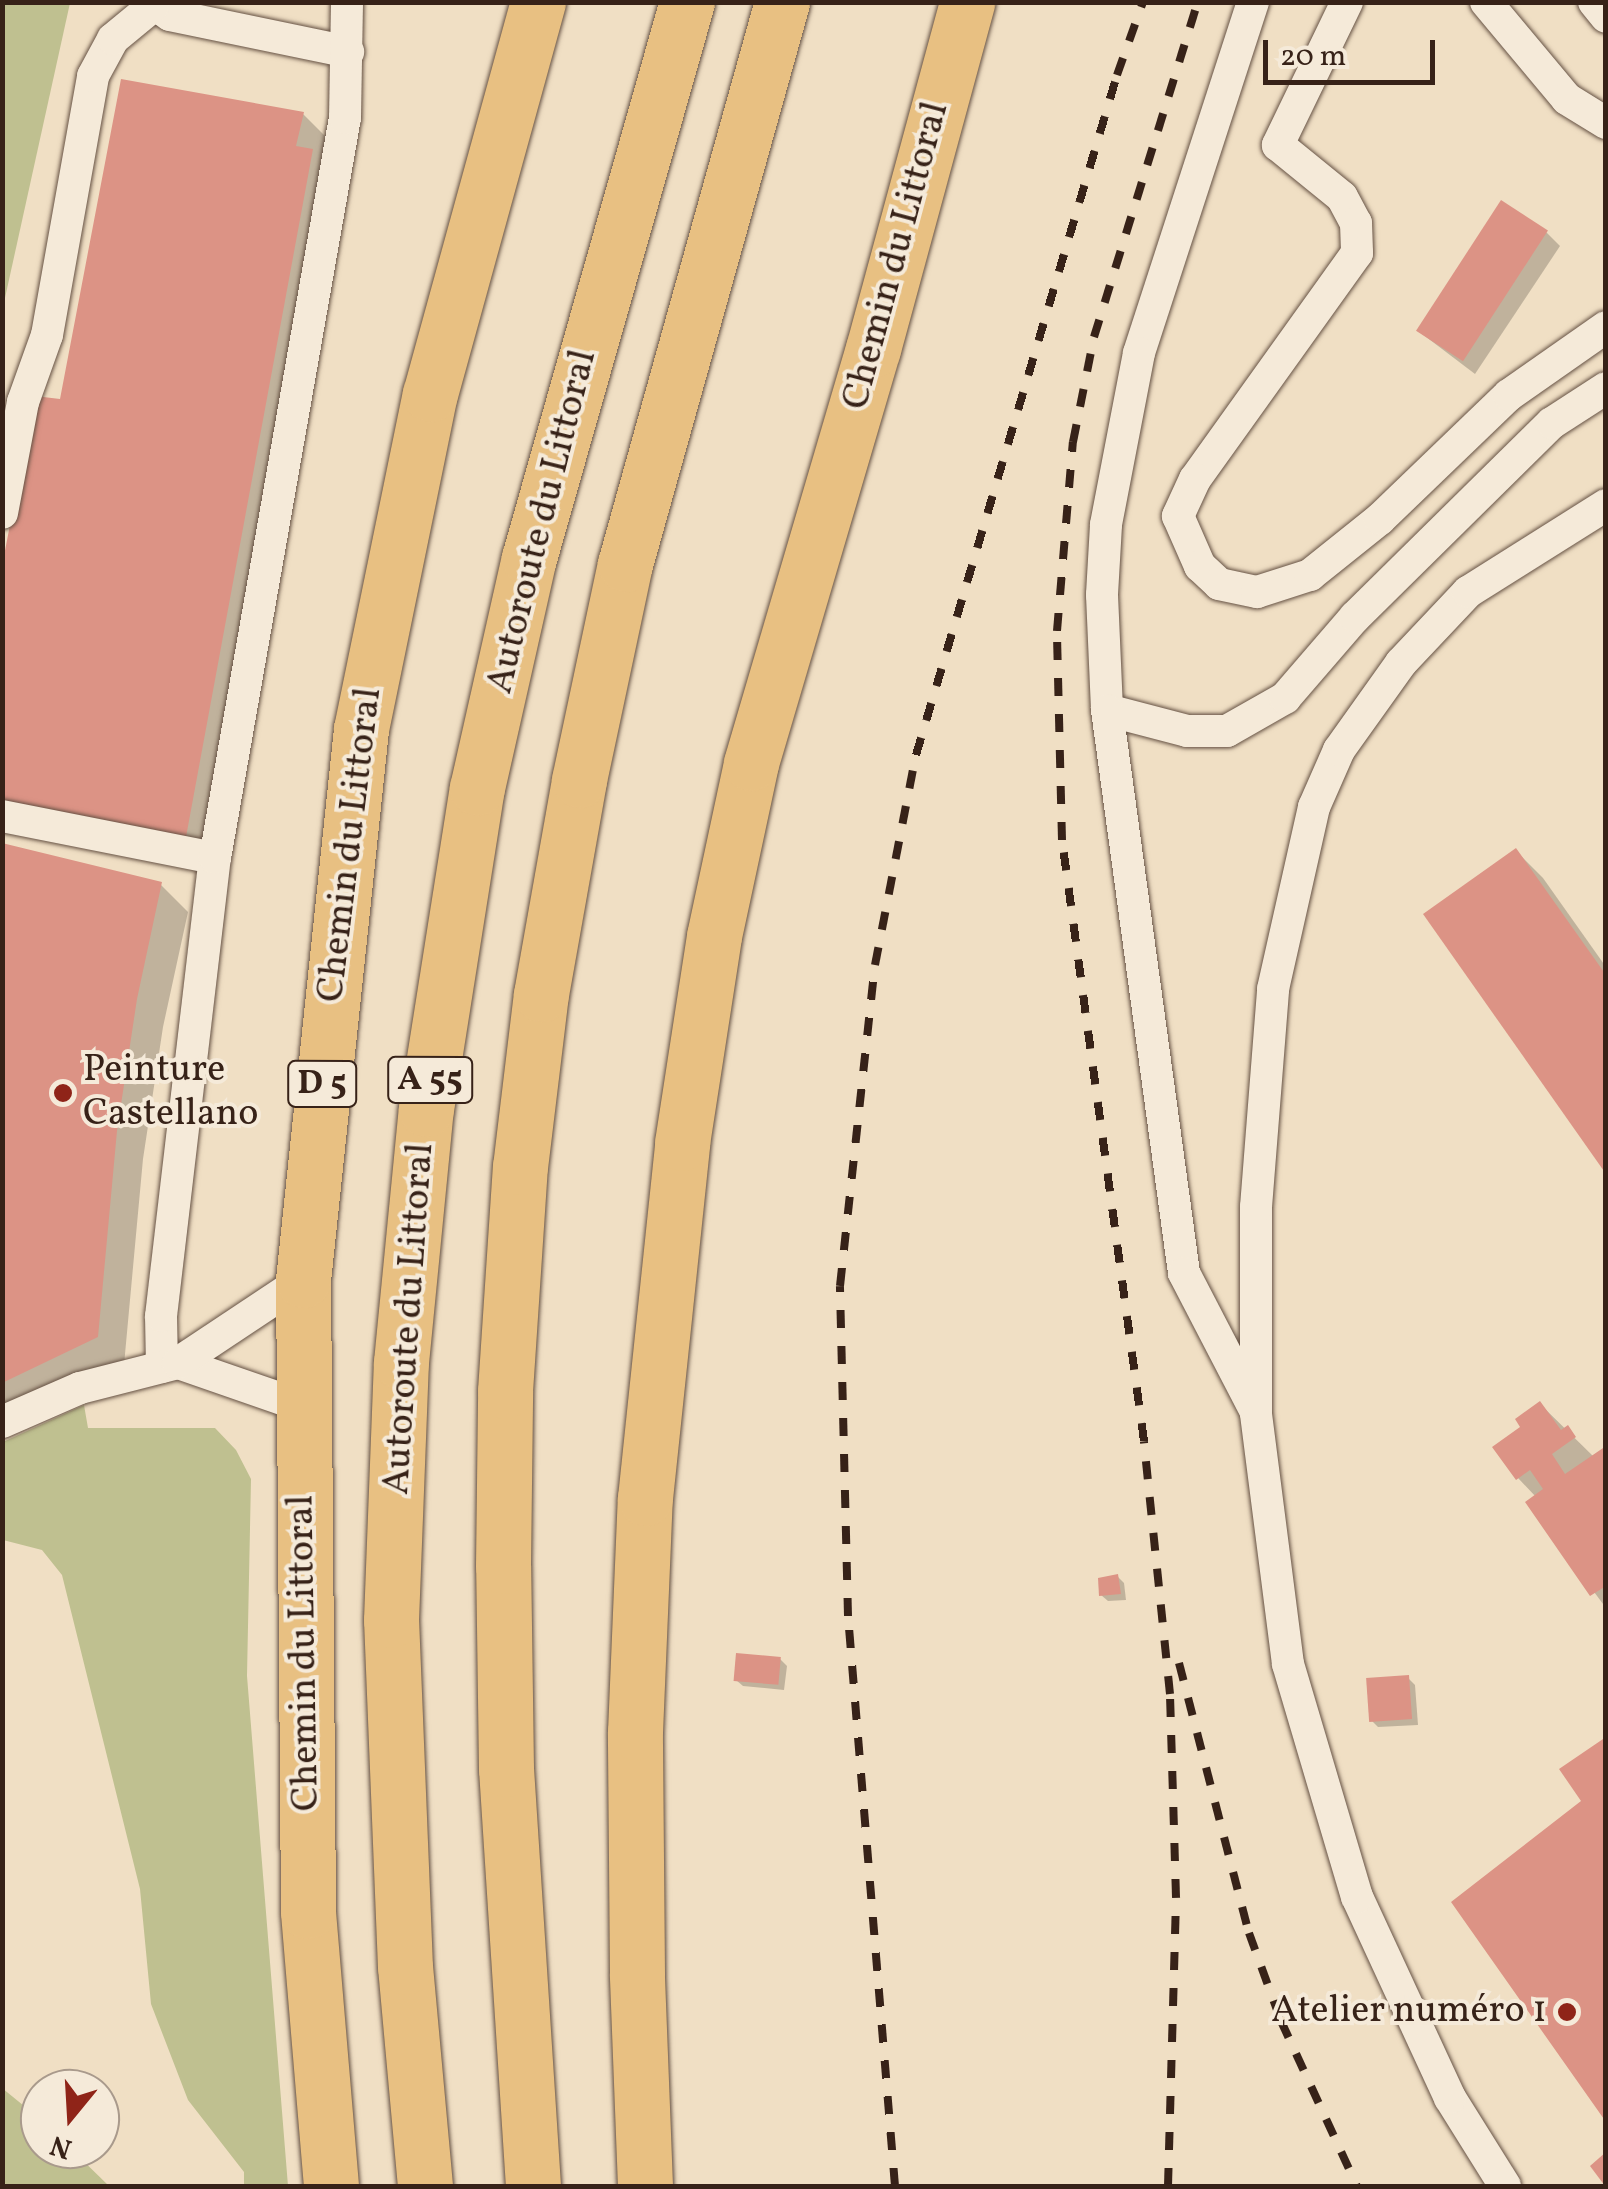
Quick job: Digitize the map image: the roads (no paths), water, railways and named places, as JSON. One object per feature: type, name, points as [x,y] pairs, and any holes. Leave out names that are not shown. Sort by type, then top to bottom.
[{"type":"main road","name":"Chemin du Littoral","points":[[332,2186],[308,1912],[303,1280],[361,729],[430,394],[538,2]]},
{"type":"main road","name":"Autoroute du Littoral","points":[[425,2186],[405,1967],[391,1620],[401,1362],[426,1109],[478,788],[529,558],[687,2]]},
{"type":"main road","name":"A 55","points":[[533,2186],[506,1769],[503,1566],[505,1391],[520,1167],[541,994],[579,780],[625,564],[782,2]]},
{"type":"main road","name":"Chemin du Littoral","points":[[645,2186],[636,1974],[635,1732],[645,1498],[682,1143],[714,936],[751,764],[967,17]]},
{"type":"lane","points":[[170,1365],[161,1316],[215,858],[345,118],[347,2]]},
{"type":"lane","points":[[1253,2],[1139,352],[1106,525],[1102,595],[1107,710],[1184,1273],[1256,1413]]},
{"type":"lane","points":[[1347,2],[1278,146],[1342,196],[1356,222],[1357,253],[1195,479],[1178,516],[1200,566],[1220,584],[1257,592],[1310,576],[1380,519],[1509,395],[1606,326]]},
{"type":"lane","points":[[1486,2],[1567,99],[1606,123]]},
{"type":"lane","points":[[1594,2],[1606,17]]},
{"type":"lane","points":[[2,513],[23,402],[47,335],[93,76],[113,38],[152,4],[170,15],[348,52]]},
{"type":"lane","points":[[1107,710],[1187,731],[1227,731],[1285,698],[1354,617],[1552,423],[1606,388]]},
{"type":"lane","points":[[1505,2186],[1450,2098],[1357,1897],[1288,1664],[1256,1413],[1256,1207],[1273,989],[1314,807],[1339,750],[1401,663],[1468,592],[1606,505]]},
{"type":"lane","points":[[2,816],[215,858]]},
{"type":"lane","points":[[2,1422],[80,1388],[170,1365],[303,1280]]},
{"type":"lane","points":[[170,1365],[302,1406]]},
{"type":"railway","points":[[895,2186],[848,1616],[840,1286],[875,965],[916,755],[1117,75],[1143,2]]},
{"type":"railway","points":[[1168,2186],[1176,1897],[1170,1694],[1144,1441],[1062,840],[1057,631],[1073,442],[1094,337],[1198,2]]},
{"type":"railway","points":[[1179,1663],[1249,1933],[1281,2021],[1357,2186]]},
{"type":"place","name":"Peinture Castellano","points":[[63,1093]]},
{"type":"place","name":"Atelier numéro 1","points":[[1567,2012]]}]
